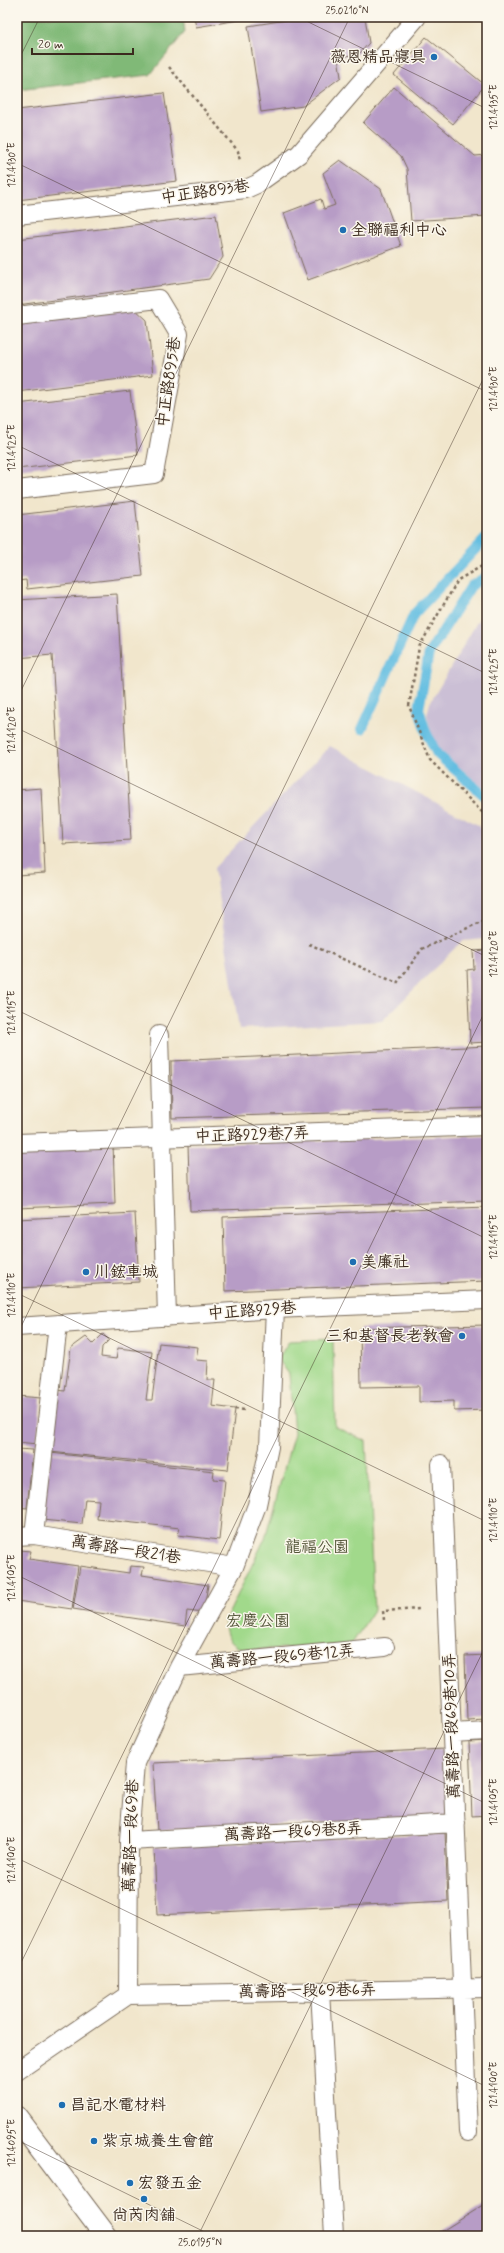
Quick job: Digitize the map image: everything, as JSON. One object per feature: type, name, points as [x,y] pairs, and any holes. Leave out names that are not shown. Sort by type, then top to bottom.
[{"type":"main road","points":[[17,2118],[106,2236]]},
{"type":"lane","name":"中正路893巷","points":[[17,215],[246,189],[257,184],[299,154],[417,17]]},
{"type":"lane","name":"中正路895巷","points":[[17,316],[158,299],[179,334],[154,474],[17,490]]},
{"type":"lane","points":[[159,1035],[167,1317]]},
{"type":"lane","name":"中正路929巷7弄","points":[[17,1143],[487,1126]]},
{"type":"lane","name":"中正路929巷","points":[[17,1327],[275,1309],[487,1300]]},
{"type":"lane","name":"萬壽路一段69巷","points":[[128,1995],[129,1841],[135,1763],[179,1667],[234,1567],[257,1505],[269,1447],[275,1309]]},
{"type":"lane","points":[[25,1536],[58,1324]]},
{"type":"lane","name":"萬壽路一段69巷10弄","points":[[441,1464],[468,2132]]},
{"type":"lane","name":"萬壽路一段21巷","points":[[25,1536],[234,1567]]},
{"type":"lane","name":"萬壽路一段69巷12弄","points":[[179,1667],[385,1647]]},
{"type":"lane","points":[[452,1733],[487,1731]]},
{"type":"lane","name":"萬壽路一段69巷8弄","points":[[129,1841],[456,1823]]},
{"type":"lane","name":"萬壽路一段69巷6弄","points":[[128,1995],[487,1988]]},
{"type":"lane","points":[[320,1991],[334,2236]]},
{"type":"lane","points":[[17,2071],[128,1995]]},
{"type":"path","points":[[169,67],[238,151],[246,189]]},
{"type":"path","points":[[487,563],[458,580],[419,647],[409,706],[430,760],[487,817]]},
{"type":"path","points":[[310,944],[397,983],[422,949],[487,919]]},
{"type":"path","points":[[385,1647],[383,1611],[447,1607]]},
{"type":"shaded area","points":[[487,605],[487,791],[440,750],[432,736],[427,715],[430,703]]},
{"type":"shaded area","points":[[330,746],[478,825],[487,833],[487,939],[462,941],[382,1021],[239,1029],[214,868]]},
{"type":"green space","points":[[17,17],[183,17],[185,32],[150,75],[17,90]]},
{"type":"green space","name":"龍福公園","points":[[333,1339],[335,1427],[366,1441],[374,1610],[351,1645],[244,1650],[235,1645],[227,1636],[225,1621],[265,1538],[294,1433],[289,1374],[278,1359],[289,1341]]},
{"type":"building","points":[[194,17],[251,17],[251,18],[196,27]]},
{"type":"building","points":[[306,17],[365,17],[369,43],[359,54],[338,57],[341,77],[303,106],[261,112],[248,26]]},
{"type":"building","points":[[426,37],[485,85],[453,124],[394,75]]},
{"type":"building","points":[[394,87],[475,156],[487,155],[487,216],[411,221],[407,169],[401,156],[363,123]]},
{"type":"building","points":[[164,93],[177,181],[17,200],[17,110]]},
{"type":"building","name":"全聯福利中心","points":[[340,160],[381,189],[401,246],[308,280],[284,213],[321,199],[324,209],[335,205],[323,173]]},
{"type":"building","points":[[216,215],[223,257],[209,279],[17,305],[17,239]]},
{"type":"building","points":[[134,308],[147,320],[153,375],[17,392],[17,321]]},
{"type":"building","points":[[130,391],[138,455],[17,469],[17,404]]},
{"type":"building","points":[[135,501],[143,576],[27,589],[26,580],[17,581],[17,515]]},
{"type":"building","points":[[117,594],[131,840],[63,844],[52,655],[17,658],[17,600]]},
{"type":"building","points":[[41,788],[45,873],[17,875],[17,790]]},
{"type":"building","points":[[487,950],[487,1042],[470,1043],[467,970],[474,969],[473,951]]},
{"type":"building","points":[[487,1046],[487,1108],[172,1118],[171,1061]]},
{"type":"building","points":[[487,1135],[487,1201],[190,1211],[188,1145]]},
{"type":"building","points":[[113,1144],[115,1204],[17,1208],[17,1148]]},
{"type":"building","points":[[487,1207],[487,1281],[225,1291],[223,1217]]},
{"type":"building","points":[[135,1213],[139,1282],[17,1288],[17,1219]]},
{"type":"building","points":[[487,1325],[487,1410],[454,1411],[454,1401],[419,1402],[419,1386],[361,1387],[360,1328]]},
{"type":"building","points":[[103,1334],[109,1340],[102,1347],[101,1357],[116,1359],[118,1348],[152,1352],[146,1400],[152,1400],[159,1343],[198,1347],[196,1360],[208,1361],[207,1380],[215,1380],[212,1406],[235,1409],[228,1470],[50,1452],[57,1390],[65,1391],[71,1348],[86,1337],[93,1344]]},
{"type":"building","points":[[17,1396],[41,1398],[37,1444],[17,1442]]},
{"type":"building","points":[[17,1449],[33,1450],[27,1508],[17,1507]]},
{"type":"building","points":[[50,1453],[214,1471],[213,1479],[225,1480],[219,1540],[178,1535],[180,1528],[97,1519],[99,1500],[85,1499],[82,1524],[42,1520]]},
{"type":"building","points":[[18,1550],[31,1551],[29,1559],[78,1566],[72,1609],[17,1601]]},
{"type":"building","points":[[80,1566],[129,1573],[130,1566],[144,1567],[142,1575],[208,1585],[203,1613],[187,1611],[185,1626],[73,1609]]},
{"type":"building","points":[[487,1655],[487,1719],[467,1720],[465,1656]]},
{"type":"building","points":[[487,1741],[487,1815],[472,1816],[469,1742]]},
{"type":"building","points":[[445,1749],[448,1817],[157,1831],[153,1763]]},
{"type":"building","points":[[445,1833],[448,1901],[157,1915],[154,1847]]},
{"type":"building","points":[[487,2203],[487,2236],[434,2236]]},
{"type":"waterway","points":[[362,729],[414,614],[487,537]]},
{"type":"waterway","points":[[487,576],[471,586],[429,653],[419,709],[426,732],[437,754],[487,798]]},
{"type":"place","name":"薇恩精品寢具","points":[[434,57]]},
{"type":"place","name":"全聯福利中心","points":[[343,230]]},
{"type":"place","name":"美廉社","points":[[353,1262]]},
{"type":"place","name":"川鋐車城","points":[[86,1272]]},
{"type":"place","name":"三和基督長老教會","points":[[462,1336]]},
{"type":"place","name":"昌記水電材料","points":[[62,2105]]},
{"type":"place","name":"紫京城養生會館","points":[[94,2141]]},
{"type":"place","name":"宏發五金","points":[[130,2183]]},
{"type":"place","name":"尚芮肉舖","points":[[144,2199]]},
{"type":"park label","name":"宏慶公園","points":[[258,1621]]}]
